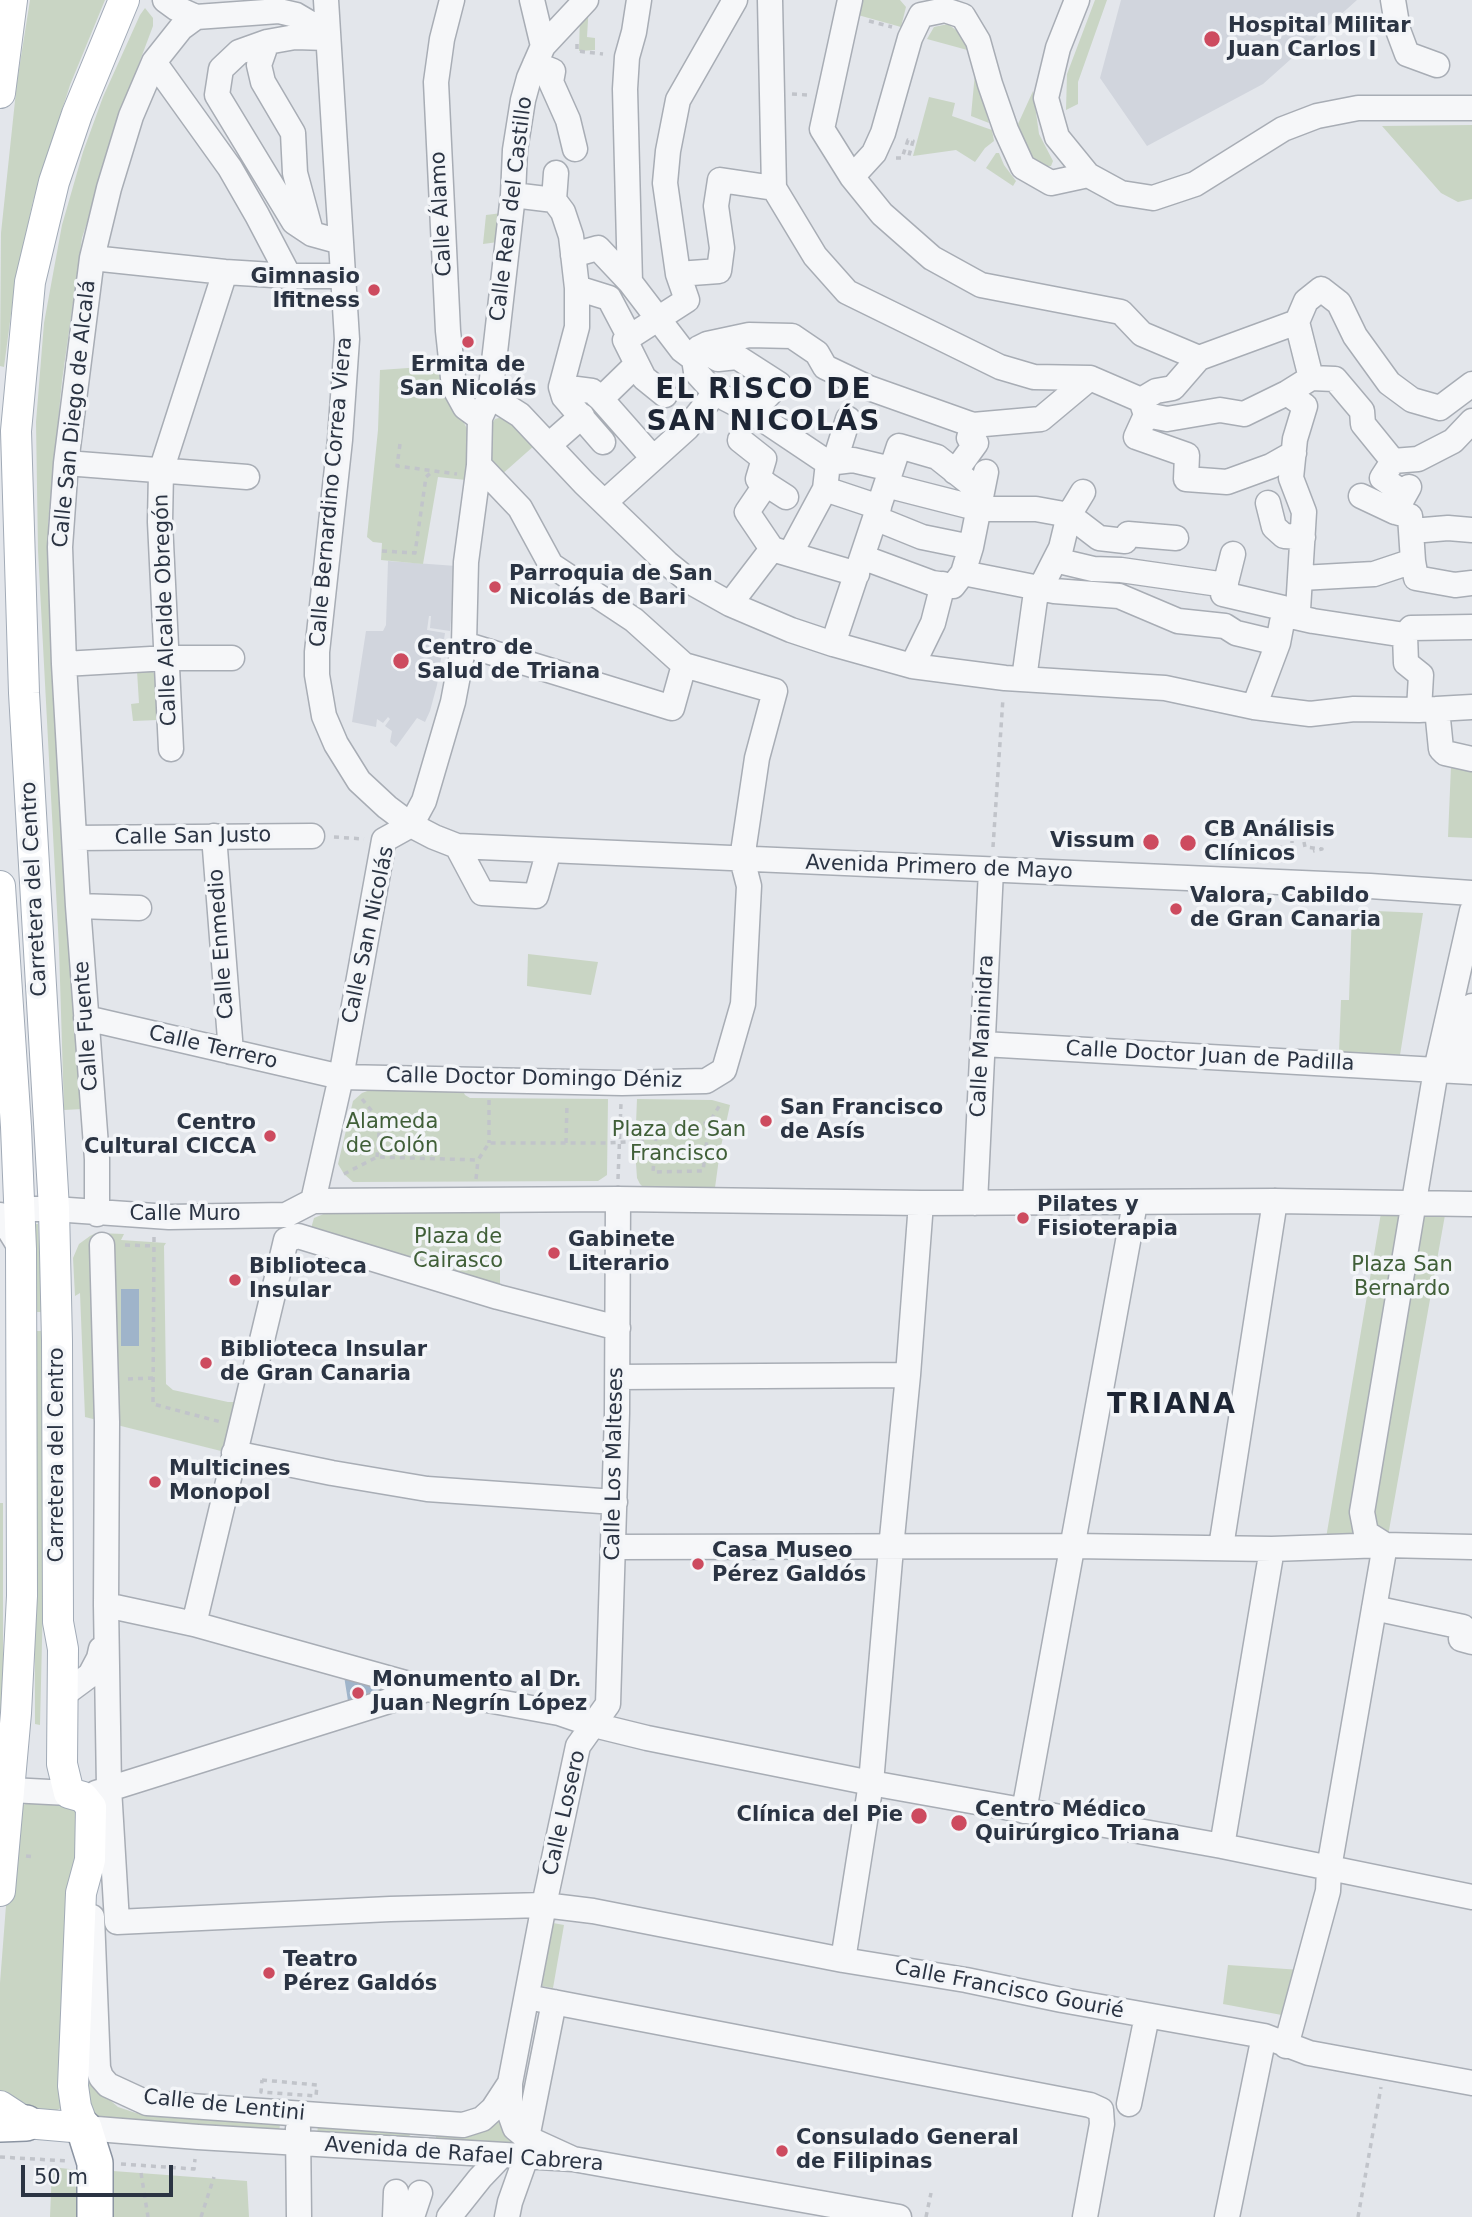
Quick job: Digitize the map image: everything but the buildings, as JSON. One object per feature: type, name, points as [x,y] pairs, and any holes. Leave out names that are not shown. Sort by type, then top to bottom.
[{"type":"highway","points":[[84,2128],[95,2163],[95,2217]]},
{"type":"main road","points":[[0,93],[12,0]]},
{"type":"main road","name":"Carretera del Centro","points":[[84,2128],[76,2107],[73,2086],[81,1893],[90,1860],[90,1807],[87,1793],[61,1764],[63,1649],[58,1622],[54,1209],[24,693],[16,432],[30,282],[51,194],[77,114],[120,10]]},
{"type":"main road","name":"Carretera del Centro","points":[[0,886],[10,1212],[21,1249],[22,1596],[16,1713],[5,1792],[0,1891]]},
{"type":"main road","name":"Avenida de Rafael Cabrera","points":[[9,2118],[84,2128]]},
{"type":"street","points":[[165,0],[196,17],[279,11],[305,5],[311,0]]},
{"type":"street","name":"Calle Bernardino Correa Viera","points":[[326,0],[347,339],[317,675],[324,716],[336,744],[359,781],[411,825]]},
{"type":"street","name":"Calle Álamo","points":[[452,0],[442,39],[436,82],[448,331],[454,387],[465,407],[480,418]]},
{"type":"street","points":[[532,0],[539,55],[553,71],[551,82],[568,120],[575,149]]},
{"type":"street","name":"Calle Real del Castillo","points":[[490,396],[513,195],[515,150],[523,100],[539,55],[586,0]]},
{"type":"street","points":[[630,282],[625,89],[627,57],[639,0]]},
{"type":"street","points":[[665,395],[644,377],[625,340],[687,300],[678,274],[665,183],[668,151],[678,100],[735,0]]},
{"type":"street","points":[[770,0],[774,188],[815,256],[848,292],[1000,368],[1034,377],[1090,378],[1167,419],[1220,410],[1244,414],[1311,378],[1335,379],[1362,411],[1363,424],[1393,461]]},
{"type":"street","points":[[1077,0],[1058,48],[1046,98],[1057,137],[1088,175],[1121,193],[1153,198],[1195,184],[1283,130],[1317,116],[1358,108],[1472,108]]},
{"type":"street","points":[[1393,0],[1398,30],[1407,54],[1437,65]]},
{"type":"street","points":[[848,7],[822,129],[852,177],[882,214],[932,258],[981,285],[1121,312],[1142,334],[1199,358]]},
{"type":"street","points":[[852,177],[874,153],[883,133],[915,16],[945,10],[963,16],[978,41],[1006,130],[1023,167],[1051,183],[1088,175]]},
{"type":"street","points":[[279,11],[296,15],[327,38]]},
{"type":"street","name":"Calle San Diego de Alcalá","points":[[74,838],[60,547],[66,463],[92,258],[109,188],[131,116],[157,57],[181,28],[196,17]]},
{"type":"street","points":[[327,38],[295,37],[267,42],[239,52],[221,69],[218,95],[294,222],[312,234],[341,242]]},
{"type":"street","points":[[267,42],[259,65],[263,82],[293,133],[295,173],[312,234]]},
{"type":"street","points":[[157,57],[219,129]]},
{"type":"street","points":[[157,57],[230,168],[289,276]]},
{"type":"street","points":[[556,173],[555,200],[567,223],[577,288],[577,327],[561,387],[564,397],[603,442]]},
{"type":"street","points":[[678,274],[719,271],[722,247],[716,206],[720,180],[774,188]]},
{"type":"street","points":[[513,195],[555,200]]},
{"type":"street","points":[[573,255],[598,248],[630,282],[682,350],[718,359],[737,357],[779,384],[752,412]]},
{"type":"street","points":[[92,258],[225,272],[289,276],[344,275]]},
{"type":"street","name":"Calle Alcalde Obregón","points":[[171,749],[160,522],[162,471],[225,272]]},
{"type":"street","points":[[577,288],[609,298],[629,337]]},
{"type":"street","points":[[1311,378],[1297,321],[1306,301],[1321,289],[1339,303],[1355,335],[1389,383],[1412,400],[1440,408]]},
{"type":"street","points":[[1294,453],[1271,466],[1227,482],[1186,479],[1187,455],[1136,437],[1144,407],[1156,391],[1173,388],[1199,358],[1297,321]]},
{"type":"street","points":[[696,353],[707,344],[749,335],[792,336],[817,353],[825,368],[869,388],[973,425],[1041,419],[1090,378]]},
{"type":"street","points":[[696,353],[696,372],[715,393],[752,412],[828,463],[853,460],[922,537],[971,547]]},
{"type":"street","points":[[601,399],[637,364]]},
{"type":"street","points":[[1431,452],[1440,408],[1472,384]]},
{"type":"street","points":[[561,387],[592,391],[653,458]]},
{"type":"street","points":[[605,502],[688,428],[715,393]]},
{"type":"street","points":[[1254,707],[1278,643],[1282,622],[1298,610],[1304,512],[1291,478],[1295,439],[1305,406],[1287,393]]},
{"type":"street","points":[[490,396],[520,415],[667,563],[689,581],[730,604],[791,630],[833,644],[912,667],[1014,678],[1165,688],[1254,707],[1310,714],[1353,709],[1472,707]]},
{"type":"street","name":"Calle San Nicolás","points":[[313,1201],[341,1077],[384,840],[411,825],[424,801],[453,702],[464,644],[471,470],[480,418],[490,396]]},
{"type":"street","points":[[550,445],[582,416]]},
{"type":"street","points":[[730,604],[781,551],[825,489],[828,463],[837,454],[849,419]]},
{"type":"street","points":[[1393,461],[1418,459],[1453,441],[1472,421]]},
{"type":"street","points":[[956,472],[976,443],[970,438],[973,425]]},
{"type":"street","points":[[740,440],[764,459],[758,479],[776,491],[747,512],[781,551],[932,583],[953,579],[1041,587],[1054,592],[1119,596],[1178,621],[1225,626],[1236,633],[1278,643]]},
{"type":"street","points":[[833,644],[899,446],[937,457],[982,491],[1036,509],[1069,516],[1099,537],[1125,541],[1128,534],[1176,538]]},
{"type":"street","points":[[1393,461],[1382,478],[1403,497],[1410,516],[1416,578],[1455,585],[1472,583]]},
{"type":"street","points":[[66,463],[247,477]]},
{"type":"street","points":[[471,470],[520,508],[551,565],[634,620],[684,666],[775,691],[757,758],[742,859]]},
{"type":"street","points":[[825,489],[883,495],[982,491]]},
{"type":"street","points":[[912,667],[971,547],[982,491]]},
{"type":"street","points":[[1014,678],[1035,599],[1061,548],[1069,516],[1083,492]]},
{"type":"street","points":[[1361,496],[1403,497]]},
{"type":"street","points":[[1268,503],[1274,527],[1284,536],[1303,537]]},
{"type":"street","points":[[1412,531],[1448,528],[1472,530]]},
{"type":"street","points":[[1233,554],[1223,594],[1283,608],[1291,615],[1313,621],[1405,635]]},
{"type":"street","points":[[1055,559],[1093,569],[1121,570],[1226,585]]},
{"type":"street","points":[[1301,579],[1374,574],[1413,561]]},
{"type":"street","points":[[1472,627],[1411,628],[1405,635],[1406,663],[1421,675],[1428,709],[1441,749],[1446,753],[1472,759]]},
{"type":"street","points":[[464,644],[672,708],[684,666]]},
{"type":"street","points":[[64,664],[168,658],[232,658]]},
{"type":"street","name":"Avenida Primero de Mayo","points":[[411,825],[457,846],[1370,886],[1472,893]]},
{"type":"street","name":"Calle Enmedio","points":[[214,836],[231,1052]]},
{"type":"street","name":"Calle San Justo","points":[[74,838],[312,836]]},
{"type":"street","name":"Calle Fuente","points":[[74,838],[97,1159],[97,1214]]},
{"type":"street","points":[[457,846],[482,893],[536,896],[550,850]]},
{"type":"street","name":"Calle Doctor Domingo Déniz","points":[[341,1077],[622,1083],[706,1081],[724,1070],[743,1004],[749,886],[742,859]]},
{"type":"street","name":"Calle Maninidra","points":[[975,1203],[991,870]]},
{"type":"street","points":[[78,906],[139,908]]},
{"type":"street","points":[[1456,1071],[1472,911]]},
{"type":"street","points":[[1385,1545],[1366,1533],[1362,1512],[1413,1203],[1456,1071],[1472,1006]]},
{"type":"street","name":"Calle Terrero","points":[[86,1018],[341,1077]]},
{"type":"street","name":"Calle Doctor Juan de Padilla","points":[[983,1044],[1456,1071]]},
{"type":"street","points":[[313,1201],[618,1199],[921,1203],[1275,1201],[1472,1204]]},
{"type":"street","name":"Calle Los Malteses","points":[[594,1725],[608,1704],[618,1377],[618,1199]]},
{"type":"street","name":"Calle Muro","points":[[10,1212],[54,1209],[169,1217],[290,1230],[313,1201]]},
{"type":"street","points":[[1221,1548],[1275,1201]]},
{"type":"street","points":[[843,1960],[871,1783],[921,1203]]},
{"type":"street","points":[[1024,1811],[1135,1203]]},
{"type":"street","points":[[194,1624],[290,1230],[498,1297],[618,1328]]},
{"type":"street","points":[[87,1793],[106,1605],[107,1422],[102,1245]]},
{"type":"street","points":[[618,1377],[908,1375]]},
{"type":"street","points":[[234,1453],[332,1474],[427,1489],[615,1502]]},
{"type":"street","points":[[1227,2217],[1275,2041],[1328,1891],[1329,1868],[1385,1545]]},
{"type":"street","points":[[614,1547],[1472,1547]]},
{"type":"street","points":[[1222,1846],[1272,1549]]},
{"type":"street","points":[[106,1605],[194,1624],[427,1689],[559,1713],[647,1738],[871,1783],[1222,1846],[1472,1897]]},
{"type":"street","points":[[1374,1608],[1463,1627],[1461,1639],[1472,1642]]},
{"type":"street","points":[[63,1695],[90,1675],[101,1649]]},
{"type":"street","points":[[5,1792],[87,1793],[427,1689]]},
{"type":"street","name":"Calle Losero","points":[[510,2083],[578,1746],[594,1725]]},
{"type":"street","name":"Calle Francisco Gourié","points":[[87,1793],[117,1922],[390,1909],[544,1905],[593,1910],[843,1960],[966,1980],[1275,2041],[1309,2053],[1472,2083]]},
{"type":"street","name":"Calle de Lentini","points":[[90,1860],[97,2060],[101,2077],[119,2091],[147,2103],[463,2124],[482,2119],[493,2109],[510,2083]]},
{"type":"street","points":[[527,1997],[1090,2105],[1101,2110],[1102,2124],[1085,2217]]},
{"type":"street","points":[[507,2217],[519,2150],[554,2002]]},
{"type":"street","points":[[1129,2104],[1147,2016]]},
{"type":"street","points":[[510,2083],[510,2113],[519,2150]]},
{"type":"street","points":[[299,2217],[297,2143],[300,2115]]},
{"type":"street","name":"Avenida de Rafael Cabrera","points":[[84,2128],[297,2143],[519,2150],[899,2217]]},
{"type":"street","points":[[449,2217],[480,2178],[519,2150]]},
{"type":"street","points":[[395,2217],[408,2192],[412,2217]]},
{"type":"path","points":[[848,7],[915,16]]},
{"type":"path","points":[[772,93],[828,96]]},
{"type":"path","points":[[900,146],[896,159],[902,158],[908,140],[913,141],[908,159]]},
{"type":"path","points":[[400,444],[397,466],[433,471],[471,470]]},
{"type":"path","points":[[382,551],[415,553],[426,477],[433,471]]},
{"type":"path","points":[[991,870],[1014,678]]},
{"type":"path","points":[[312,836],[384,840]]},
{"type":"path","points":[[1284,851],[1276,847],[1292,848],[1292,841]]},
{"type":"path","points":[[1304,842],[1305,847],[1322,849],[1313,851]]},
{"type":"path","points":[[618,1199],[622,1083]]},
{"type":"path","points":[[359,1095],[380,1121],[377,1157]]},
{"type":"path","points":[[344,1174],[377,1157],[478,1160],[489,1143],[489,1098]]},
{"type":"path","points":[[566,1143],[567,1099]]},
{"type":"path","points":[[709,1123],[656,1125],[653,1172],[703,1171],[709,1123],[721,1103]]},
{"type":"path","points":[[655,1153],[642,1155],[642,1135],[656,1136]]},
{"type":"path","points":[[489,1143],[642,1141]]},
{"type":"path","points":[[154,1230],[153,1404],[240,1427]]},
{"type":"path","points":[[102,1245],[154,1246]]},
{"type":"path","points":[[1358,2217],[1384,2067]]},
{"type":"path","points":[[262,2080],[317,2085],[316,2096],[261,2092],[262,2080]]},
{"type":"path","points":[[141,2174],[148,2217]]},
{"type":"path","points":[[201,2217],[214,2177]]},
{"type":"path","points":[[926,2217],[931,2193]]},
{"type":"shaded area","name":"Hospital Militar Juan Carlos I","points":[[1121,0],[1357,0],[1263,84],[1147,146],[1100,78]]},
{"type":"shaded area","name":"Centro de Salud de Triana","points":[[388,561],[456,566],[450,631],[430,628],[429,616],[427,630],[445,633],[430,711],[425,722],[417,718],[396,747],[390,742],[392,731],[385,726],[390,719],[388,717],[383,723],[377,719],[376,727],[352,722],[366,631],[383,631],[386,625]]},
{"type":"green space","points":[[30,0],[105,0],[70,85],[33,201],[15,284],[4,367],[0,366],[1,233],[17,82]]},
{"type":"green space","points":[[854,0],[900,0],[906,7],[901,27],[858,15]]},
{"type":"green space","points":[[1095,0],[1107,0],[1078,82],[1078,104],[1066,110],[1067,74]]},
{"type":"green space","points":[[589,3],[587,37],[595,38],[595,50],[579,51],[580,14]]},
{"type":"green space","points":[[145,8],[153,18],[153,26],[132,82],[82,238],[62,381],[48,524],[83,1109],[64,1110],[59,948],[38,551],[36,422],[44,323],[62,225],[83,152],[103,97]]},
{"type":"green space","points":[[948,24],[961,34],[971,51],[927,39],[934,27]]},
{"type":"green space","points":[[975,73],[989,123],[971,116]]},
{"type":"green space","points":[[1033,91],[1039,134],[1053,161],[1051,166],[1042,167],[1028,153],[1018,124]]},
{"type":"green space","points":[[929,97],[955,103],[952,116],[992,130],[994,141],[975,162],[956,150],[913,156]]},
{"type":"green space","points":[[1472,125],[1472,199],[1458,202],[1441,193],[1382,126]]},
{"type":"green space","points":[[996,153],[999,153],[1016,181],[1013,186],[986,168]]},
{"type":"green space","points":[[502,213],[498,242],[483,244],[486,215]]},
{"type":"green space","points":[[436,366],[471,437],[466,480],[438,477],[423,564],[381,560],[382,543],[373,542],[367,537],[378,430],[380,370]]},
{"type":"green space","points":[[506,416],[535,445],[500,476],[491,467],[488,430],[495,419]]},
{"type":"green space","points":[[150,670],[155,674],[158,720],[133,721],[131,704],[139,703],[137,671]]},
{"type":"green space","points":[[1451,766],[1472,767],[1472,838],[1448,837]]},
{"type":"green space","points":[[1352,910],[1423,913],[1400,1055],[1339,1052],[1341,1000],[1349,1000]]},
{"type":"green space","points":[[528,954],[598,962],[591,995],[527,986]]},
{"type":"green space","name":"Alameda de Colón","points":[[370,1090],[463,1091],[470,1098],[608,1099],[607,1175],[598,1181],[353,1182],[338,1164],[353,1101]]},
{"type":"green space","name":"Plaza de San Francisco","points":[[637,1099],[712,1100],[730,1105],[714,1195],[646,1190],[640,1184],[637,1178],[635,1149]]},
{"type":"green space","name":"Plaza de Cairasco","points":[[500,1208],[500,1306],[305,1249],[314,1218],[333,1210]]},
{"type":"green space","name":"Plaza San Bernardo","points":[[1381,1213],[1445,1215],[1388,1536],[1326,1538]]},
{"type":"green space","points":[[30,1224],[38,1224],[42,1312],[34,1312]]},
{"type":"green space","points":[[96,1233],[124,1234],[121,1240],[166,1243],[166,1384],[173,1390],[228,1402],[237,1399],[225,1452],[85,1417],[80,1293],[75,1296],[73,1258],[79,1244]],"holes":[[[121,1289],[139,1289],[139,1346],[121,1345]]]},
{"type":"green space","points":[[34,1331],[42,1331],[45,1515],[40,1725],[35,1724]]},
{"type":"green space","points":[[0,1503],[3,1503],[3,1698],[0,1751]]},
{"type":"green space","points":[[32,1801],[70,1803],[79,1812],[65,2100],[61,2108],[51,2113],[24,2111],[0,2094],[0,1983],[10,1854],[19,1807]]},
{"type":"green space","points":[[89,1888],[97,2089],[118,2107],[136,2113],[280,2124],[279,2133],[101,2121],[87,2108]]},
{"type":"green space","points":[[553,1923],[564,1925],[553,1988],[542,1986]]},
{"type":"green space","points":[[1228,1965],[1301,1970],[1287,2016],[1223,2004]]},
{"type":"green space","points":[[499,2122],[512,2145],[436,2143],[436,2134],[473,2135],[484,2132]]},
{"type":"green space","points":[[318,2126],[410,2133],[409,2141],[317,2134]]},
{"type":"green space","points":[[52,2167],[78,2170],[80,2217],[50,2217]]},
{"type":"green space","points":[[113,2171],[247,2181],[249,2217],[107,2217],[106,2175]]},
{"type":"water","points":[[121,1289],[139,1289],[139,1346],[121,1346]]},
{"type":"water","name":"Monumento al Dr. Juan Negrín López","points":[[344,1676],[390,1686],[348,1701]]},
{"type":"place","name":"Hospital Militar Juan Carlos I","points":[[1212,39]]},
{"type":"place","name":"Gimnasio Ifitness","points":[[374,290]]},
{"type":"place","name":"Ermita de San Nicolás","points":[[468,342]]},
{"type":"place","name":"Parroquia de San Nicolás de Bari","points":[[495,587]]},
{"type":"place","name":"Centro de Salud de Triana","points":[[401,661]]},
{"type":"place","name":"Vissum","points":[[1151,842]]},
{"type":"place","name":"CB Análisis Clínicos","points":[[1188,843]]},
{"type":"place","name":"Valora, Cabildo de Gran Canaria","points":[[1176,909]]},
{"type":"place","name":"San Francisco de Asís","points":[[766,1121]]},
{"type":"place","name":"Centro Cultural CICCA","points":[[270,1136]]},
{"type":"place","name":"Pilates y Fisioterapia","points":[[1023,1218]]},
{"type":"place","name":"Gabinete Literario","points":[[554,1253]]},
{"type":"place","name":"Biblioteca Insular","points":[[235,1280]]},
{"type":"place","name":"Biblioteca Insular de Gran Canaria","points":[[206,1363]]},
{"type":"place","name":"Multicines Monopol","points":[[155,1482]]},
{"type":"place","name":"Casa Museo Pérez Galdós","points":[[698,1564]]},
{"type":"place","name":"Monumento al Dr. Juan Negrín López","points":[[358,1693]]},
{"type":"place","name":"Clínica del Pie","points":[[919,1816]]},
{"type":"place","name":"Centro Médico Quirúrgico Triana","points":[[959,1823]]},
{"type":"place","name":"Teatro Pérez Galdós","points":[[269,1973]]},
{"type":"place","name":"Consulado General de Filipinas","points":[[782,2151]]},
{"type":"district","name":"EL RISCO DE SAN NICOLÁS","points":[[764,407]]},
{"type":"district","name":"TRIANA","points":[[1172,1406]]}]
